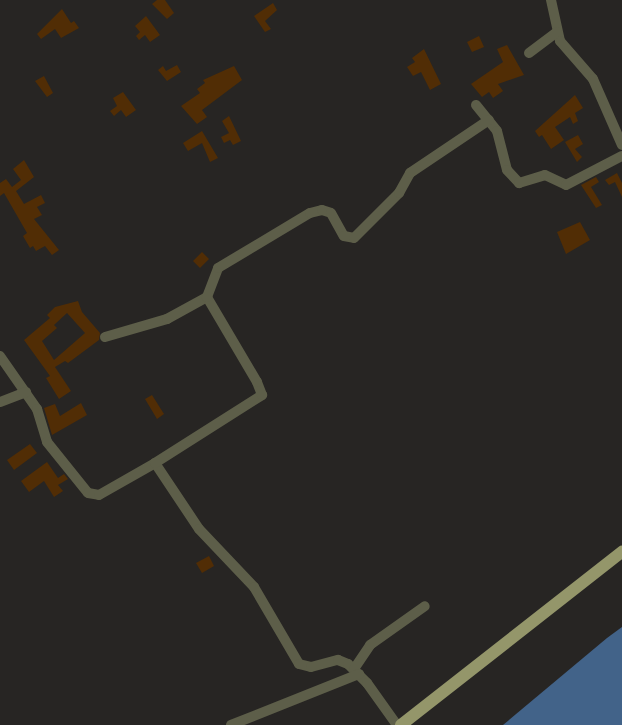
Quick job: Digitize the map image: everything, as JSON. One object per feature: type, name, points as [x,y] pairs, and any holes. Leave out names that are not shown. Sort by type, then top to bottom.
[{"type":"main road","points":[[401,725],[622,552]]},
{"type":"street","points":[[550,0],[557,32],[563,48],[593,79],[622,145]]},
{"type":"street","points":[[529,52],[557,32]]},
{"type":"street","points":[[476,105],[497,131],[507,170],[519,182],[545,175],[566,185],[622,156]]},
{"type":"street","points":[[105,337],[167,319],[207,297],[212,280],[222,265],[310,213],[328,211],[344,236],[354,238],[400,193],[410,173],[489,120]]},
{"type":"street","points":[[0,356],[37,409],[46,442],[91,495],[99,495],[262,395],[258,382],[207,297]]},
{"type":"street","points":[[0,402],[26,392]]},
{"type":"street","points":[[155,462],[199,529],[256,590],[299,664],[311,667],[338,660],[356,672],[397,725]]},
{"type":"street","points":[[231,725],[356,672],[370,645],[425,606]]},
{"type":"water","points":[[622,627],[622,725],[503,725],[607,638]]},
{"type":"building","points":[[157,0],[165,0],[174,13],[167,19],[152,4]]},
{"type":"building","points":[[273,3],[277,10],[265,21],[271,29],[265,32],[254,16]]},
{"type":"building","points":[[62,9],[71,23],[74,21],[79,28],[61,38],[55,29],[41,39],[37,34]]},
{"type":"building","points":[[146,16],[160,35],[150,42],[145,35],[139,40],[136,36],[140,32],[135,26]]},
{"type":"building","points":[[479,36],[484,47],[472,52],[467,42]]},
{"type":"building","points":[[507,45],[524,75],[498,84],[503,91],[493,98],[489,92],[482,97],[471,84],[503,62],[497,49]]},
{"type":"building","points":[[424,49],[441,84],[430,90],[421,72],[413,76],[407,67],[415,62],[412,58]]},
{"type":"building","points":[[177,65],[181,72],[167,81],[158,70],[163,66],[166,71]]},
{"type":"building","points":[[234,66],[242,80],[202,110],[207,117],[197,124],[181,106],[200,93],[197,89],[205,83],[203,80]]},
{"type":"building","points":[[44,76],[53,93],[47,97],[35,81]]},
{"type":"building","points":[[123,92],[136,110],[126,117],[121,110],[114,116],[110,111],[117,106],[113,98]]},
{"type":"building","points":[[575,95],[583,108],[575,113],[578,121],[573,124],[570,117],[555,127],[564,140],[551,149],[542,135],[539,137],[535,131]]},
{"type":"building","points":[[229,116],[241,141],[233,145],[230,140],[224,143],[221,137],[229,133],[222,121]]},
{"type":"building","points":[[202,131],[218,158],[210,162],[202,143],[188,151],[183,143]]},
{"type":"building","points":[[578,135],[583,144],[575,149],[582,157],[577,162],[565,142]]},
{"type":"building","points":[[24,160],[34,177],[16,191],[24,204],[41,195],[45,203],[37,207],[42,215],[34,219],[59,250],[52,255],[45,246],[36,251],[33,246],[30,248],[23,236],[27,233],[4,193],[0,196],[0,183],[6,179],[12,187],[21,180],[13,169]]},
{"type":"building","points":[[617,173],[622,183],[622,197],[615,182],[609,185],[605,180]]},
{"type":"building","points":[[596,177],[599,182],[591,187],[602,205],[596,208],[581,185]]},
{"type":"building","points":[[580,222],[590,240],[566,254],[557,232]]},
{"type":"building","points":[[202,252],[209,259],[200,268],[193,261]]},
{"type":"building","points":[[78,301],[82,312],[100,333],[99,340],[68,363],[65,361],[55,367],[71,391],[59,399],[46,378],[50,376],[24,340],[50,318],[47,315],[55,307]],"holes":[[[67,313],[85,333],[54,360],[42,341],[57,328],[54,325]]]},
{"type":"building","points":[[152,395],[164,414],[157,419],[145,399]]},
{"type":"building","points":[[81,403],[87,415],[52,435],[44,408],[55,404],[60,416]]},
{"type":"building","points":[[30,444],[37,453],[14,470],[7,460]]},
{"type":"building","points":[[47,462],[58,478],[64,474],[68,479],[58,485],[63,491],[54,497],[44,481],[29,492],[21,481]]},
{"type":"building","points":[[209,556],[214,566],[202,573],[196,563]]}]
